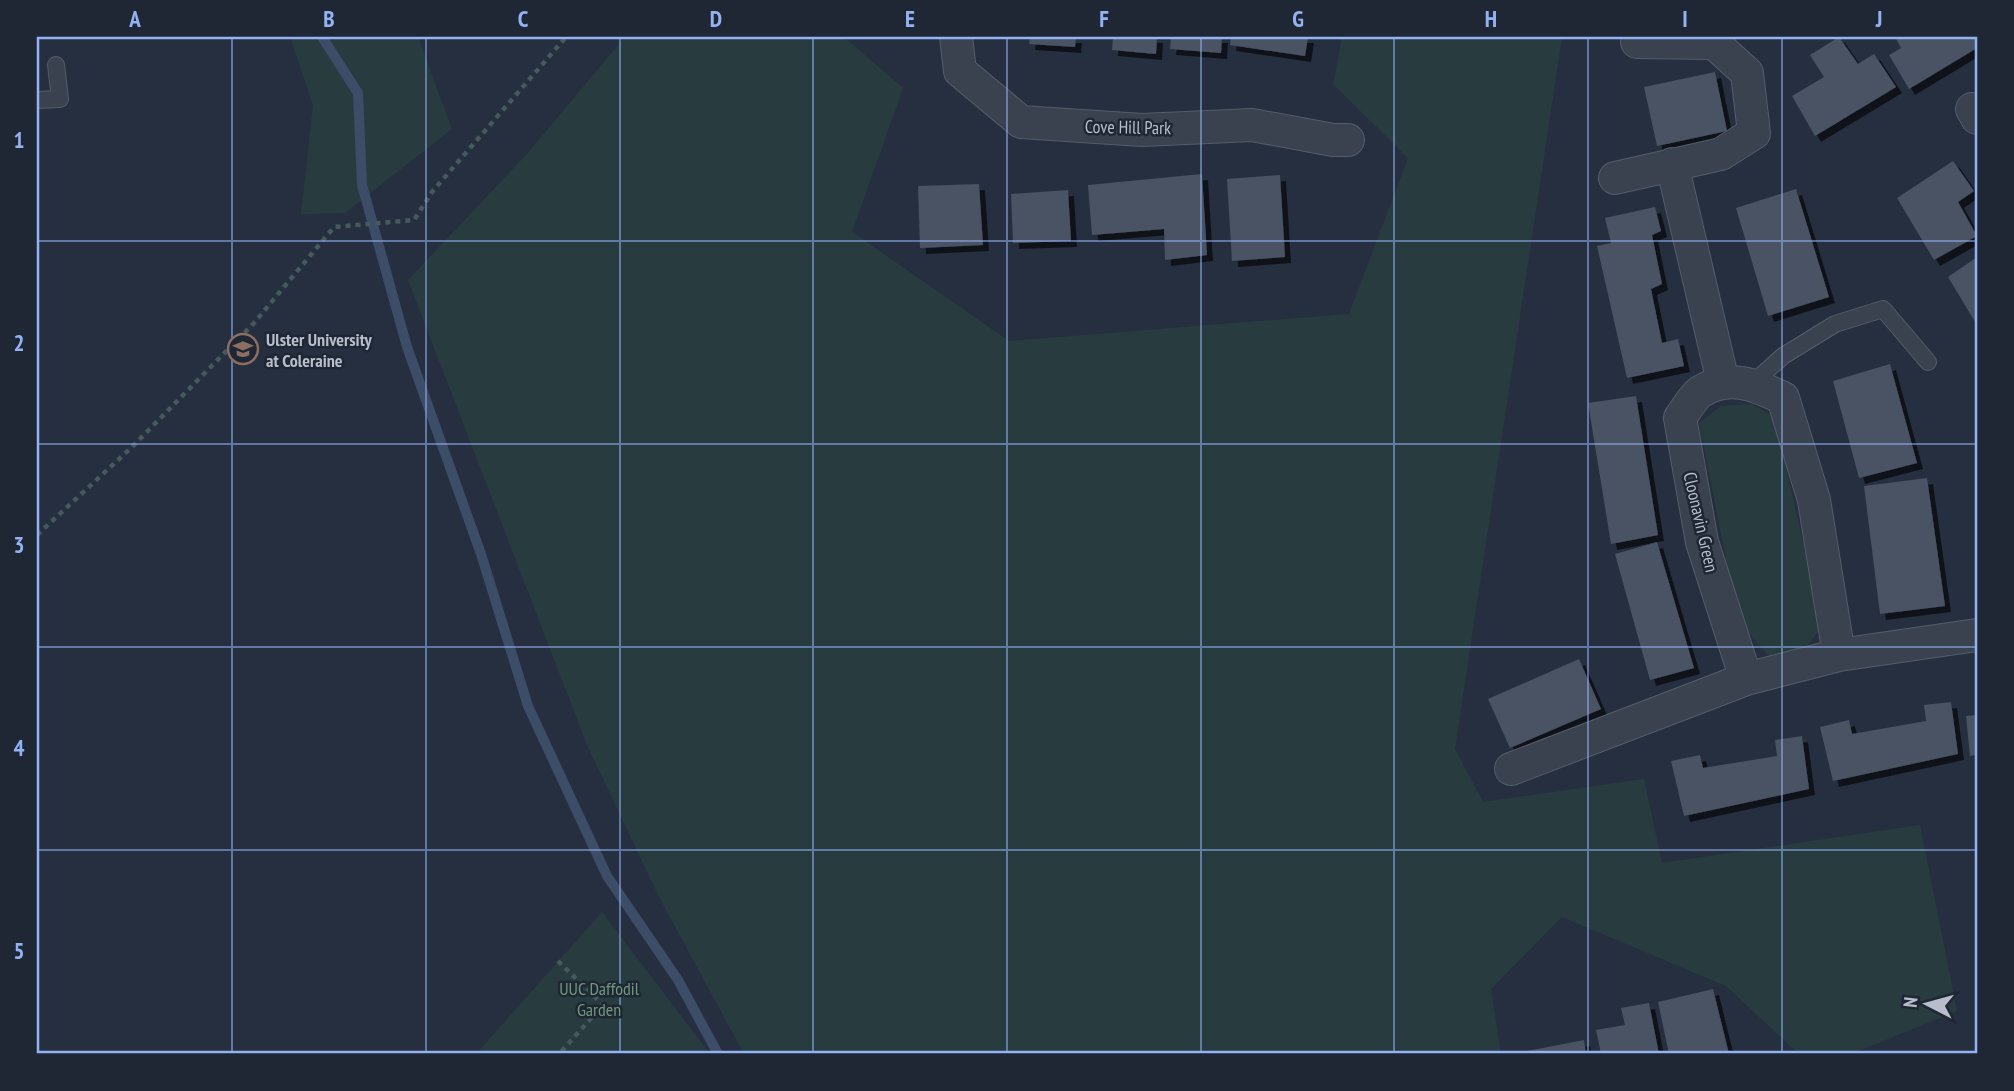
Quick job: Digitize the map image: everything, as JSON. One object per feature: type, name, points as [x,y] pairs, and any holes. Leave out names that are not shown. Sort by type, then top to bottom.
[{"type":"street","name":"Cove Hill Park","points":[[956,37],[960,71],[1021,122],[1142,130],[1252,125],[1333,140],[1348,140]]},
{"type":"street","points":[[1615,178],[1721,154],[1754,133],[1747,73],[1714,43],[1637,42]]},
{"type":"street","points":[[1672,164],[1738,383],[1783,398],[1814,500],[1839,655]]},
{"type":"street","name":"Cloonavin Green","points":[[1738,383],[1698,393],[1680,418],[1702,542],[1746,679]]},
{"type":"street","points":[[1511,769],[1746,679],[1839,655],[1977,635]]},
{"type":"lane","points":[[37,100],[60,99],[56,65]]},
{"type":"lane","points":[[1738,383],[1835,324],[1883,310],[1928,362]]},
{"type":"path","points":[[37,535],[132,447],[254,323],[334,227],[414,220],[432,192],[566,37]]},
{"type":"path","points":[[558,961],[603,1005],[559,1054]]},
{"type":"green space","points":[[290,37],[418,37],[452,129],[345,213],[301,214],[313,105]]},
{"type":"green space","points":[[625,37],[844,37],[903,88],[852,232],[1009,341],[1349,314],[1408,158],[1333,84],[1342,37],[1562,37],[1455,749],[1483,802],[1644,779],[1662,863],[1920,825],[1957,1011],[1851,1054],[1799,1054],[1726,986],[1562,917],[1491,989],[1501,1054],[744,1054],[659,897],[587,745],[408,280],[527,154]]},
{"type":"green space","points":[[1752,404],[1775,418],[1822,627],[1799,656],[1771,659],[1738,620],[1699,423],[1721,406]]},
{"type":"green space","name":"UUC Daffodil Garden","points":[[602,912],[710,1054],[476,1054]]},
{"type":"building","points":[[1030,37],[1076,37],[1075,47],[1029,44]]},
{"type":"building","points":[[1113,37],[1157,37],[1156,54],[1112,50]]},
{"type":"building","points":[[1171,37],[1222,37],[1221,53],[1170,49]]},
{"type":"building","points":[[1231,37],[1308,37],[1305,56],[1230,45]]},
{"type":"building","points":[[1839,37],[1858,64],[1874,54],[1896,87],[1815,136],[1792,96],[1824,77],[1810,55]]},
{"type":"building","points":[[1895,37],[1977,37],[1977,48],[1909,89],[1889,55],[1901,48]]},
{"type":"building","points":[[1715,72],[1727,131],[1657,146],[1644,87]]},
{"type":"building","points":[[1953,161],[1974,191],[1958,202],[1977,236],[1934,260],[1897,198]]},
{"type":"building","points":[[1202,174],[1207,255],[1165,260],[1164,229],[1092,235],[1088,185]]},
{"type":"building","points":[[1280,175],[1285,257],[1232,261],[1227,179]]},
{"type":"building","points":[[979,184],[983,245],[920,248],[918,186]]},
{"type":"building","points":[[1796,189],[1829,297],[1768,316],[1736,208]]},
{"type":"building","points":[[1068,190],[1071,241],[1013,243],[1011,194]]},
{"type":"building","points":[[1655,207],[1661,231],[1652,235],[1662,284],[1651,289],[1662,343],[1678,339],[1684,366],[1627,378],[1597,246],[1611,243],[1605,218]]},
{"type":"building","points":[[1977,257],[1977,325],[1948,277]]},
{"type":"building","points":[[1890,364],[1917,463],[1859,478],[1833,381]]},
{"type":"building","points":[[1636,396],[1658,535],[1611,544],[1588,403]]},
{"type":"building","points":[[1927,478],[1945,606],[1880,614],[1864,486]]},
{"type":"building","points":[[1657,542],[1694,668],[1650,680],[1615,554]]},
{"type":"building","points":[[1579,659],[1601,709],[1510,748],[1488,699]]},
{"type":"building","points":[[1951,702],[1958,754],[1833,781],[1820,727],[1849,720],[1852,734],[1926,721],[1924,705]]},
{"type":"building","points":[[1977,715],[1977,755],[1970,756],[1966,716]]},
{"type":"building","points":[[1802,736],[1809,789],[1684,816],[1671,761],[1700,755],[1703,768],[1777,756],[1775,740]]},
{"type":"building","points":[[1713,989],[1729,1054],[1669,1054],[1658,1002]]},
{"type":"building","points":[[1649,1003],[1659,1054],[1601,1054],[1596,1030],[1625,1025],[1621,1008]]},
{"type":"building","points":[[1584,1040],[1586,1054],[1517,1054],[1517,1053]]},
{"type":"waterway","points":[[322,37],[358,93],[362,185],[407,347],[481,554],[528,706],[607,876],[678,980],[718,1054]]},
{"type":"place","name":"Ulster University at Coleraine","points":[[243,349]]}]
